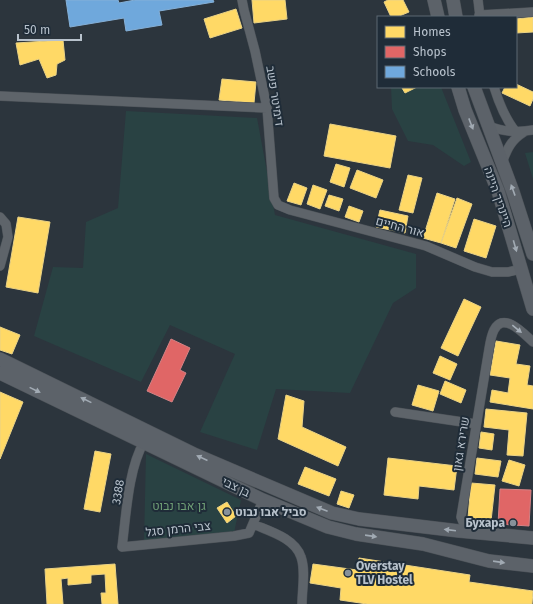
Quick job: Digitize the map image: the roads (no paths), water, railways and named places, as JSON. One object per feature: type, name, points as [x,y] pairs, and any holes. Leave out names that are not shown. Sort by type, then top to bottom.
[{"type":"main road","points":[[434,0],[438,16]]},
{"type":"main road","points":[[453,0],[456,16]]},
{"type":"main road","name":"היינריך היינה","points":[[458,88],[498,191],[533,309]]},
{"type":"main road","name":"היינריך היינה","points":[[474,88],[521,214],[533,254]]},
{"type":"main road","name":"בן צבי","points":[[0,359],[196,455],[332,513],[360,519],[480,533],[532,537]]},
{"type":"main road","name":"בן צבי","points":[[0,373],[262,500],[328,527],[356,534],[423,544],[489,561],[527,566]]},
{"type":"main road","points":[[527,566],[533,575]]},
{"type":"street","name":"דימיטר פשב","points":[[242,0],[267,108],[274,198]]},
{"type":"street","points":[[478,0],[480,16],[533,12]]},
{"type":"street","points":[[494,88],[501,108],[510,124],[525,131]]},
{"type":"street","points":[[0,96],[267,108]]},
{"type":"street","points":[[487,125],[500,130],[525,131]]},
{"type":"street","points":[[502,163],[510,143],[525,131]]},
{"type":"street","name":"אור החיים","points":[[274,198],[278,205],[290,210],[426,246],[475,267],[492,272],[508,272],[521,268]]},
{"type":"street","points":[[0,217],[6,224],[8,238],[0,266]]},
{"type":"street","name":"שרירא גאון","points":[[480,533],[463,522],[461,517],[489,349],[495,329],[498,325],[503,323],[510,324],[533,342]]},
{"type":"street","points":[[395,412],[476,424]]},
{"type":"street","name":"3388","points":[[122,547],[129,494],[134,470],[139,450],[144,442]]},
{"type":"street","points":[[262,500],[253,524],[278,534],[294,545],[301,556],[303,572],[302,604]]},
{"type":"street","name":"צבי הרמן סגל","points":[[122,547],[234,536],[249,533],[253,524]]},
{"type":"place","name":"סביל אבו נבוט","points":[[227,512]]},
{"type":"place","name":"Бухара","points":[[513,523]]},
{"type":"place","name":"Overstay TLV Hostel","points":[[348,573]]},
{"type":"park label","name":"גן אבו נבוט","points":[[179,506]]}]
